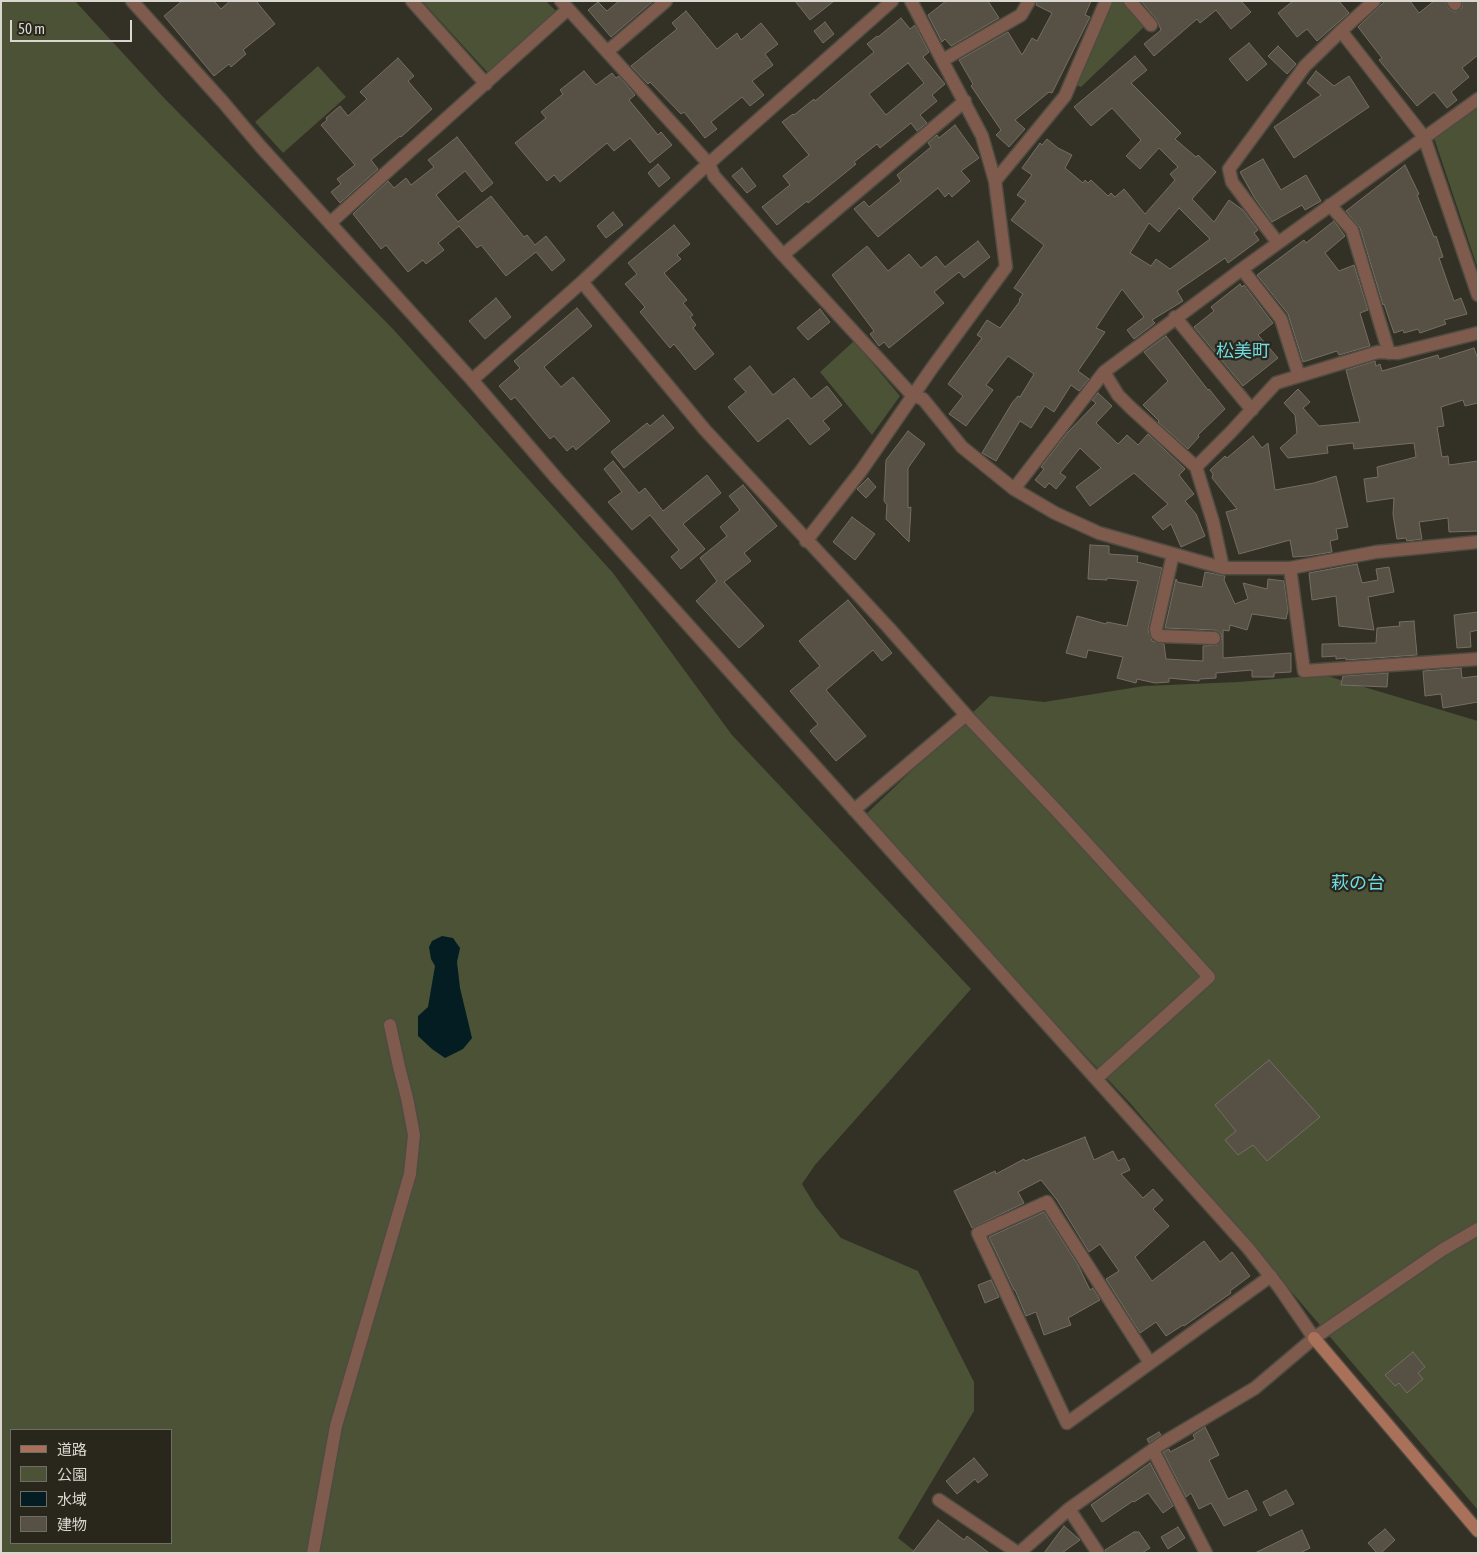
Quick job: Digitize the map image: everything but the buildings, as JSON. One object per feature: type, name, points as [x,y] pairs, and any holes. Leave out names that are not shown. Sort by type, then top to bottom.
[{"type":"street","points":[[132,1],[472,380],[556,479],[1248,1248],[1271,1276],[1314,1338],[1478,1530]]},
{"type":"street","points":[[412,1],[486,84]]},
{"type":"street","points":[[608,51],[666,1]]},
{"type":"street","points":[[472,380],[582,282],[709,164],[892,1]]},
{"type":"street","points":[[806,541],[862,470],[912,395],[1006,267],[995,181],[982,136],[912,1]]},
{"type":"street","points":[[943,60],[1021,15],[1029,1]]},
{"type":"street","points":[[995,181],[1066,96],[1106,1]]},
{"type":"street","points":[[1130,1],[1151,25]]},
{"type":"street","points":[[1278,243],[1232,182],[1229,169],[1306,66],[1374,1]]},
{"type":"street","points":[[330,223],[486,84],[564,5],[608,51],[709,164],[714,176],[782,255],[912,395],[923,399],[962,447],[1014,489],[1055,513],[1099,533],[1222,568],[1290,568],[1376,552],[1478,542]]},
{"type":"street","points":[[1341,31],[1424,137],[1478,295]]},
{"type":"street","points":[[1014,489],[1104,372],[1242,269],[1478,99]]},
{"type":"street","points":[[782,255],[965,101]]},
{"type":"street","points":[[1330,205],[1352,230],[1389,353]]},
{"type":"street","points":[[1242,269],[1281,319],[1299,376]]},
{"type":"street","points":[[582,282],[705,430],[966,715],[1210,977],[1097,1078]]},
{"type":"street","points":[[1176,318],[1252,410]]},
{"type":"street","points":[[1196,467],[1252,410],[1276,382],[1378,352],[1398,353],[1478,333]]},
{"type":"street","points":[[1104,372],[1118,394],[1130,408],[1196,467],[1213,522],[1222,568]]},
{"type":"street","points":[[1173,554],[1156,629],[1158,634],[1160,636],[1214,638]]},
{"type":"street","points":[[1290,568],[1304,671],[1478,659]]},
{"type":"street","points":[[854,810],[966,715]]},
{"type":"street","points":[[313,1553],[336,1426],[410,1174],[414,1135],[408,1098],[398,1067],[390,1025]]},
{"type":"street","points":[[1150,1363],[1047,1202],[978,1232],[1066,1423],[1150,1363],[1271,1276]]},
{"type":"street","points":[[940,1500],[1018,1553],[1069,1508],[1153,1450],[1255,1388],[1314,1338],[1442,1250],[1478,1229]]},
{"type":"street","points":[[1153,1450],[1206,1553]]},
{"type":"street","points":[[1069,1508],[1098,1553]]},
{"type":"green space","points":[[1,1],[75,1],[165,99],[392,328],[613,573],[732,735],[971,989],[815,1165],[802,1184],[816,1207],[841,1238],[918,1271],[974,1382],[974,1411],[898,1538],[917,1553],[1,1553]]},
{"type":"green space","points":[[422,1],[546,1],[556,11],[488,73]]},
{"type":"green space","points":[[1112,1],[1125,1],[1146,25],[1081,87],[1076,85]]},
{"type":"green space","points":[[318,66],[346,97],[283,153],[255,122]]},
{"type":"green space","points":[[1478,107],[1478,269],[1434,138]]},
{"type":"green space","points":[[854,341],[900,396],[872,435],[820,372]]},
{"type":"green space","points":[[1324,675],[1478,721],[1478,1510],[1130,1103],[862,818],[990,696],[1044,702],[1144,686],[1238,682]]},
{"type":"water","points":[[442,936],[453,938],[460,948],[457,962],[460,988],[472,1038],[463,1049],[445,1058],[418,1036],[418,1016],[428,1007],[435,966],[431,959],[429,947],[432,941]]},
{"type":"district","name":"松美町","points":[[1243,351]]},
{"type":"district","name":"萩の台","points":[[1358,883]]}]
